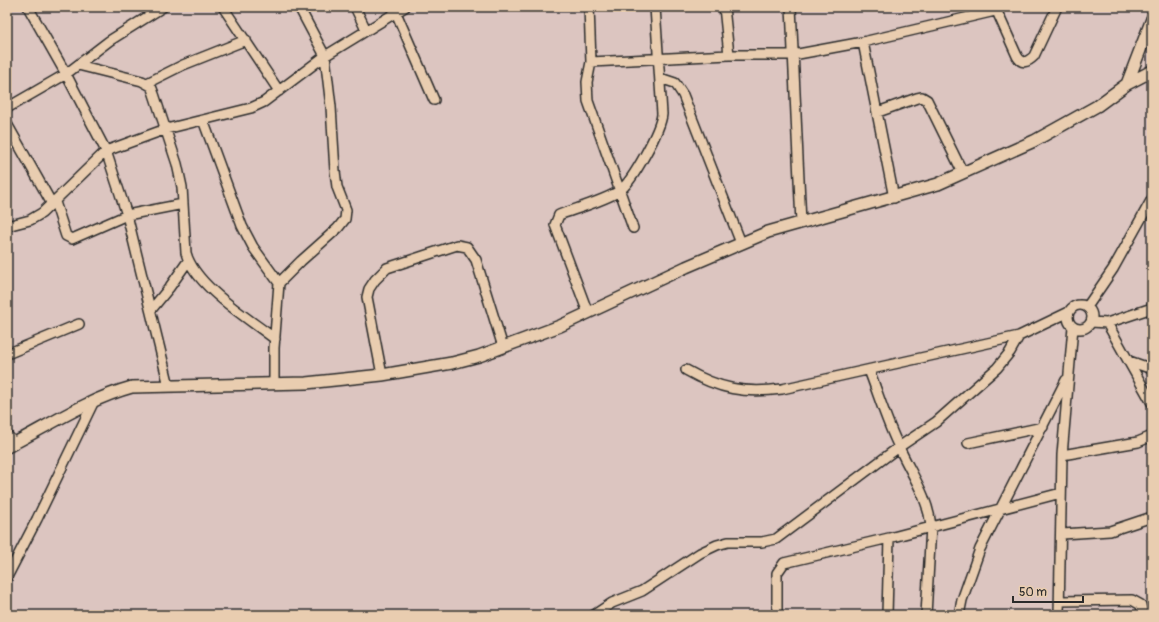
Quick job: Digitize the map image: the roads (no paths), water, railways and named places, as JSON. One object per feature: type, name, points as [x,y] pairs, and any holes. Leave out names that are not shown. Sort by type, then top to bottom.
[{"type":"street","points":[[28,7],[66,74],[106,151],[126,215],[169,386]]},
{"type":"street","points":[[7,108],[66,74],[109,41],[163,7]]},
{"type":"street","points":[[223,7],[279,91]]},
{"type":"street","points":[[274,384],[275,339],[279,283],[301,260],[338,228],[345,219],[346,210],[334,171],[331,107],[325,56],[299,7]]},
{"type":"street","points":[[355,7],[366,30]]},
{"type":"street","points":[[7,226],[30,220],[54,203],[106,151],[166,129],[251,108],[279,91],[325,56],[395,10],[405,7]]},
{"type":"street","points":[[589,7],[591,62],[587,82],[588,101],[633,228]]},
{"type":"street","points":[[588,313],[555,225],[556,220],[559,215],[619,191],[632,176],[662,122],[655,7]]},
{"type":"street","points":[[724,7],[729,55]]},
{"type":"street","points":[[791,7],[801,223]]},
{"type":"street","points":[[591,62],[729,55],[794,55],[863,42],[995,9],[1019,60],[1024,62],[1029,61],[1034,56],[1057,7]]},
{"type":"street","points":[[395,10],[434,100]]},
{"type":"street","points":[[1127,84],[1152,19]]},
{"type":"street","points":[[78,64],[147,83],[183,65],[246,40]]},
{"type":"street","points":[[863,42],[894,198]]},
{"type":"street","points":[[9,442],[117,391],[132,387],[274,384],[382,375],[452,363],[503,347],[560,326],[768,232],[894,198],[938,184],[1034,141],[1072,121],[1104,102],[1127,84],[1152,71]]},
{"type":"street","points":[[660,78],[675,83],[683,95],[741,243]]},
{"type":"street","points":[[147,83],[154,94],[166,129],[182,188],[186,253],[188,261],[200,278],[232,306],[275,339]]},
{"type":"street","points":[[878,112],[917,98],[922,97],[927,100],[963,173]]},
{"type":"street","points":[[203,120],[242,226],[253,247],[279,283]]},
{"type":"street","points":[[7,124],[54,203],[66,236],[69,238],[75,238],[126,215],[183,204]]},
{"type":"street","points":[[1087,307],[1113,268],[1152,199]]},
{"type":"street","points":[[382,375],[367,297],[369,289],[375,280],[387,268],[456,245],[467,247],[476,260],[503,347]]},
{"type":"street","points":[[150,310],[169,288],[188,261]]},
{"type":"street","points":[[686,370],[719,386],[738,391],[761,392],[869,370],[1019,336],[1069,312],[1074,306],[1083,305],[1087,307],[1091,314],[1091,322],[1085,328],[1077,329],[1073,327],[1068,320],[1069,312]]},
{"type":"street","points":[[1091,322],[1107,323],[1152,308]]},
{"type":"street","points":[[1107,323],[1152,403]]},
{"type":"street","points":[[7,354],[79,324]]},
{"type":"street","points":[[1059,615],[1062,534],[1062,455],[1073,327]]},
{"type":"street","points":[[594,615],[612,603],[642,591],[700,553],[718,545],[728,542],[762,542],[776,539],[899,447],[936,422],[997,368],[1010,352],[1019,336]]},
{"type":"street","points":[[1129,361],[1152,369]]},
{"type":"street","points":[[869,370],[899,447],[918,482],[930,512],[931,526],[926,615]]},
{"type":"street","points":[[959,615],[962,600],[980,549],[1068,375]]},
{"type":"street","points":[[7,577],[94,402]]},
{"type":"street","points":[[968,443],[1043,427]]},
{"type":"street","points":[[1062,455],[1138,442],[1152,436]]},
{"type":"street","points":[[777,615],[777,573],[784,563],[889,538],[1061,493]]},
{"type":"street","points":[[1062,534],[1110,531],[1152,517]]},
{"type":"street","points":[[887,615],[889,538]]},
{"type":"street","points":[[1060,600],[1132,600],[1141,605],[1143,615]]},
{"type":"street","points":[[1148,615],[1152,614]]}]
